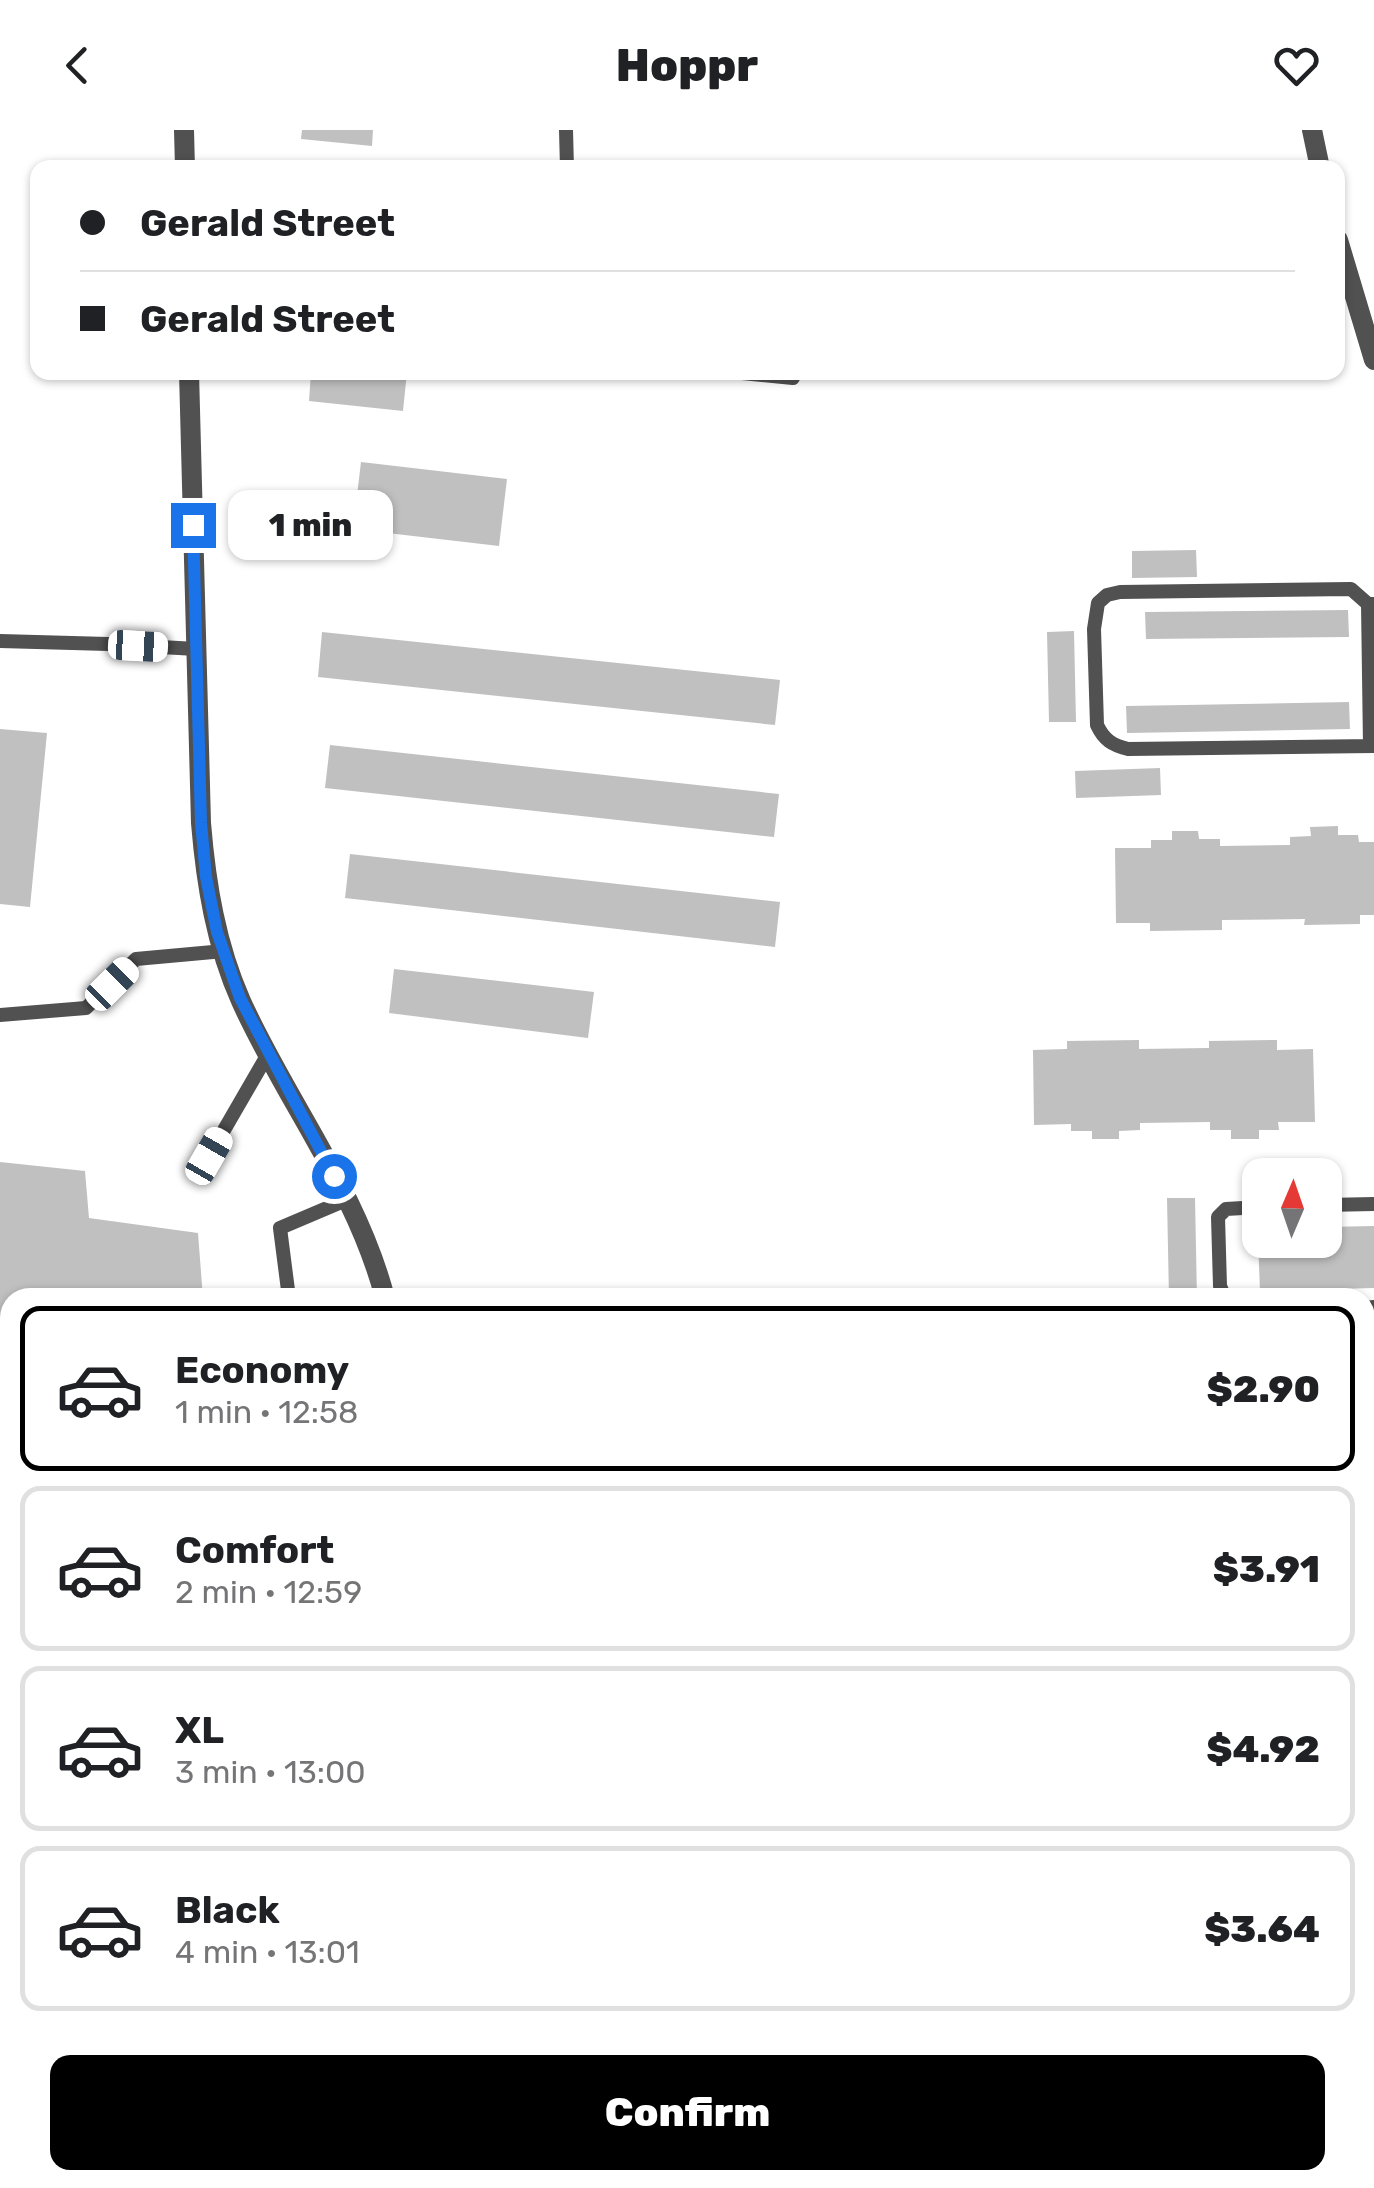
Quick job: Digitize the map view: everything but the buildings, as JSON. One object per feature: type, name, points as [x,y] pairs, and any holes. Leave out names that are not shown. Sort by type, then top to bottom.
[{"type":"street","points":[[184,130],[185,160]]},
{"type":"street","points":[[1312,130],[1318,160]]},
{"type":"street","points":[[1345,263],[1374,360]]},
{"type":"street","points":[[190,380],[201,823],[217,932],[240,998],[346,1200],[382,1288]]},
{"type":"lane","points":[[566,130],[567,160]]},
{"type":"lane","points":[[1351,589],[1371,604],[1372,746],[1128,750],[1113,745],[1102,738],[1097,725],[1094,629],[1098,602],[1120,592],[1351,589]]},
{"type":"lane","points":[[0,642],[196,649]]},
{"type":"lane","points":[[0,1015],[86,1008],[136,959],[224,952]]},
{"type":"lane","points":[[209,1156],[268,1054]]},
{"type":"lane","points":[[288,1288],[280,1228],[346,1200]]},
{"type":"lane","points":[[1342,1205],[1374,1204]]},
{"type":"lane","points":[[1221,1288],[1218,1217],[1226,1209],[1242,1208]]},
{"type":"route","points":[[193,525],[201,823],[217,932],[240,998],[334,1176]]}]
